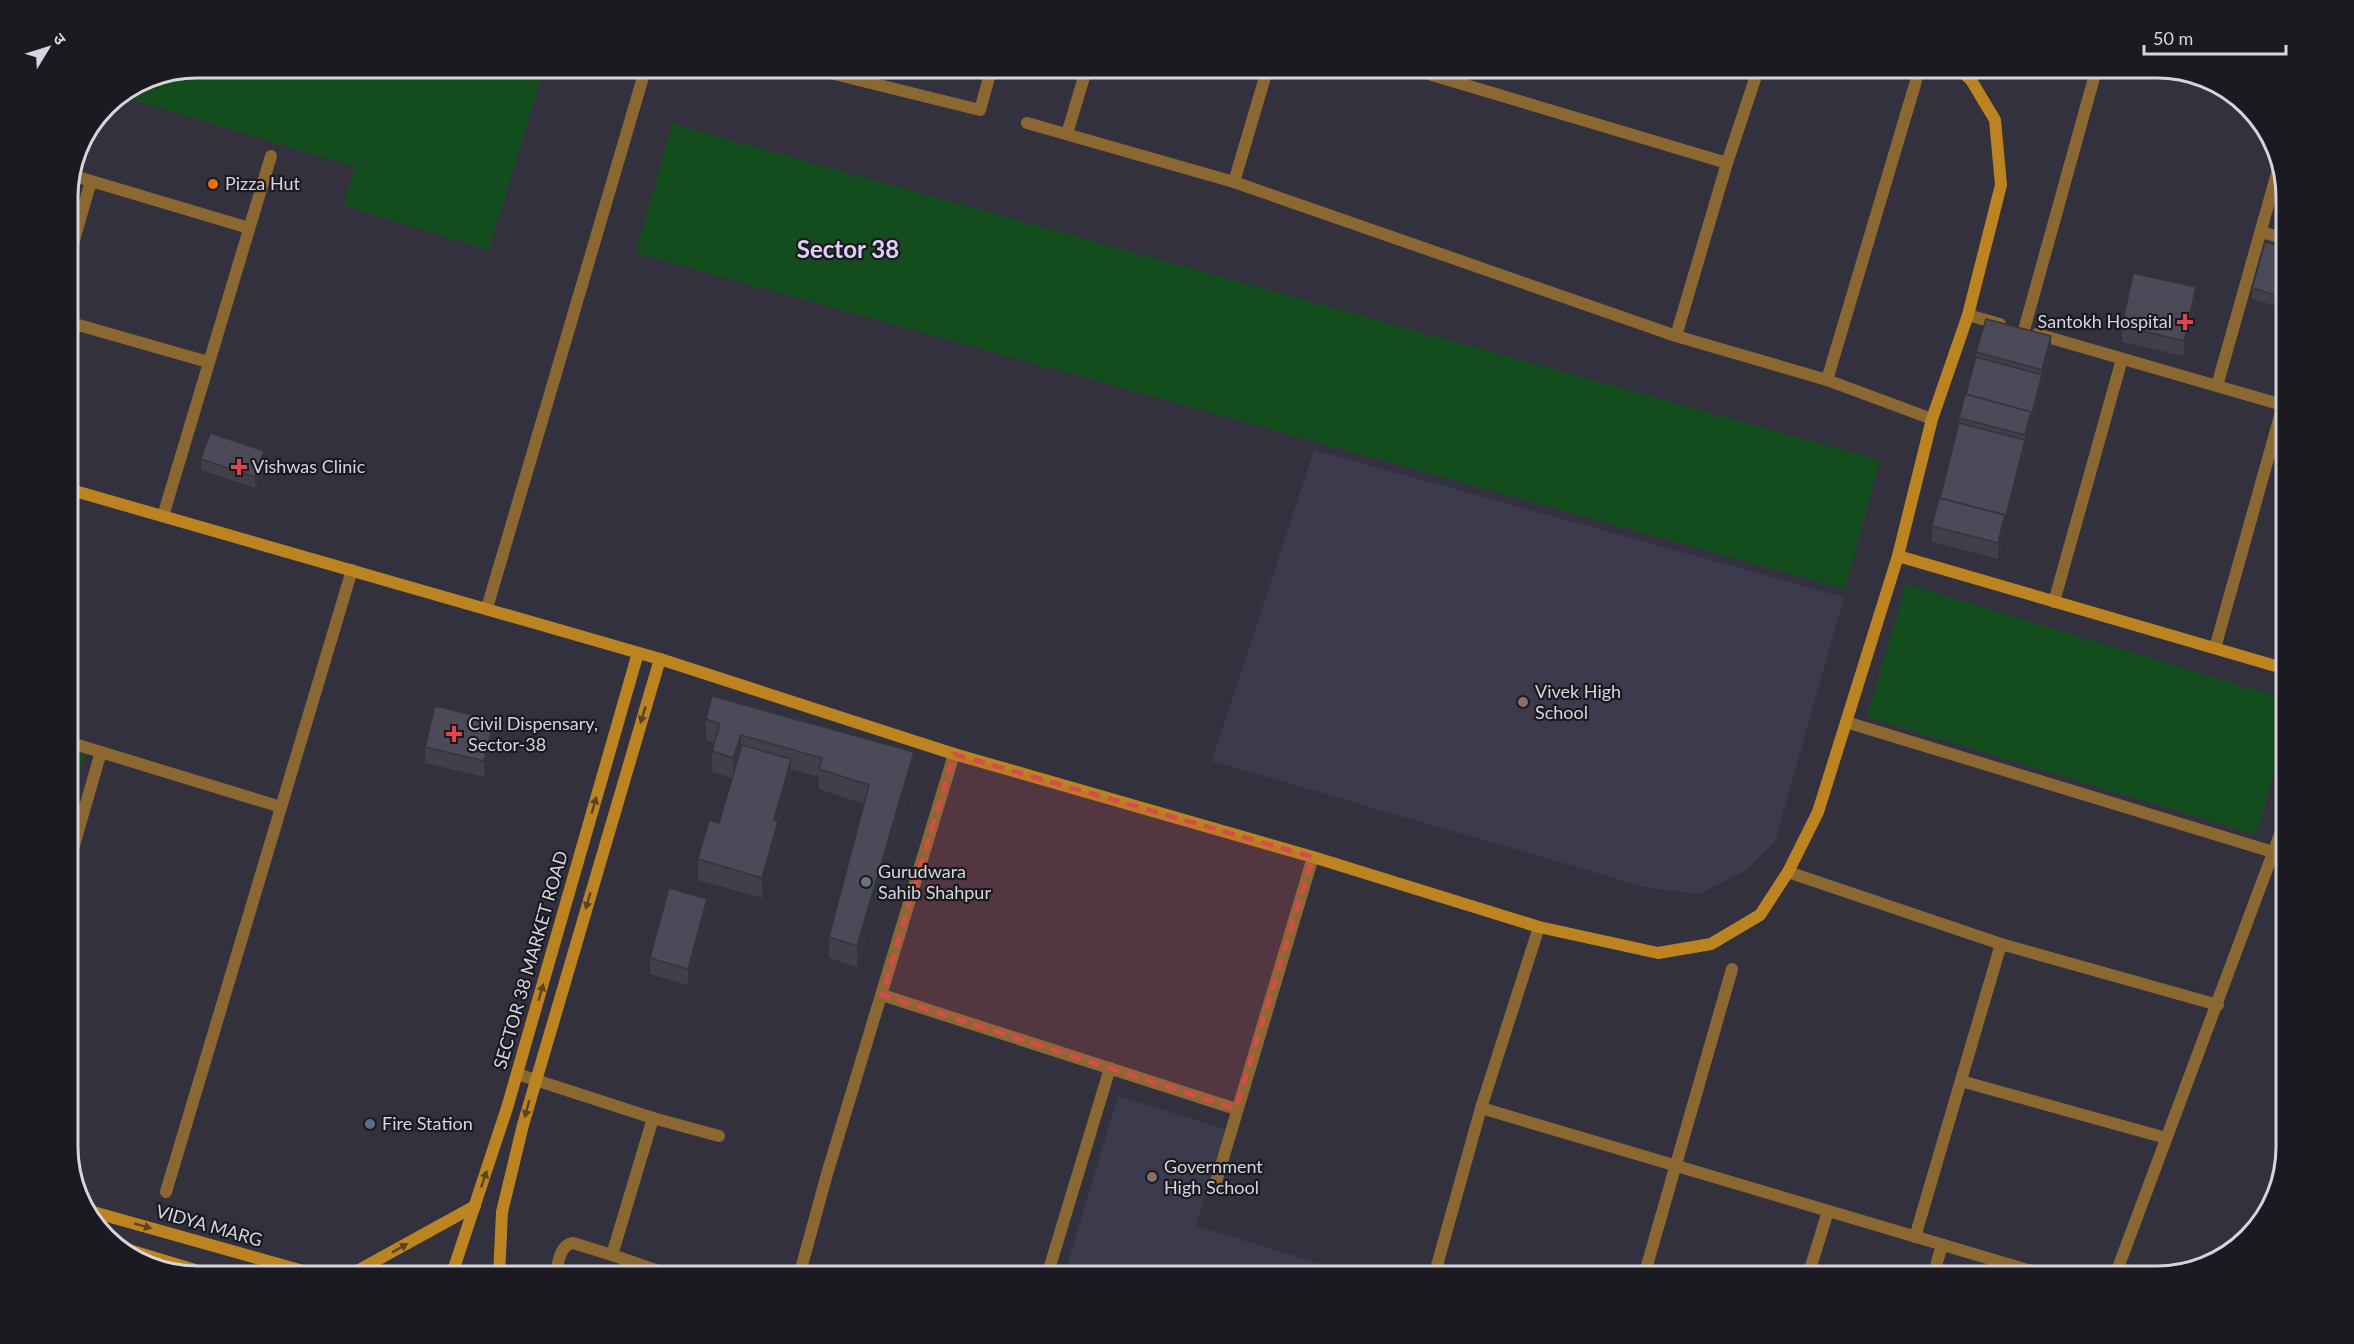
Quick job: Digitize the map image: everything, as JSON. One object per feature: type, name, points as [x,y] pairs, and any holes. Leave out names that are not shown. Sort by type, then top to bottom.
[{"type":"street","points":[[487,608],[643,78]]},
{"type":"street","points":[[847,78],[980,110],[989,78]]},
{"type":"street","points":[[1067,134],[1084,78]]},
{"type":"street","points":[[1234,182],[1265,78]]},
{"type":"street","points":[[1439,78],[1727,163]]},
{"type":"street","points":[[1676,336],[1727,163],[1756,78]]},
{"type":"street","points":[[78,492],[660,658],[954,754],[1313,857],[1539,927],[1658,953],[1711,944],[1760,915],[1788,872],[1818,812],[1898,556],[1932,419],[1968,315],[2001,185],[1995,120],[1969,78]]},
{"type":"street","points":[[2024,330],[2094,78]]},
{"type":"street","points":[[1827,380],[1916,81]]},
{"type":"street","points":[[1027,123],[1234,182],[1676,336],[1827,380],[1932,419]]},
{"type":"street","points":[[163,516],[271,156]]},
{"type":"street","points":[[80,178],[249,228]]},
{"type":"street","points":[[78,226],[91,181]]},
{"type":"street","points":[[2217,386],[2275,181]]},
{"type":"street","points":[[2261,232],[2276,236]]},
{"type":"street","points":[[1968,315],[2276,403]]},
{"type":"street","points":[[78,325],[208,362]]},
{"type":"street","points":[[2054,602],[2122,359]]},
{"type":"street","points":[[2215,648],[2276,437]]},
{"type":"street","points":[[1898,556],[2276,666]]},
{"type":"street","points":[[166,1192],[352,570]]},
{"type":"street","name":"SECTOR 38 MARKET ROAD","points":[[452,1266],[475,1206],[518,1074],[638,653]]},
{"type":"street","name":"SECTOR 38 MARKET ROAD","points":[[500,1266],[502,1212],[535,1079],[660,658]]},
{"type":"street","points":[[1846,722],[2273,852]]},
{"type":"street","points":[[78,745],[281,807]]},
{"type":"street","points":[[78,831],[101,752]]},
{"type":"street","points":[[802,1266],[827,1174],[954,754]]},
{"type":"street","points":[[2119,1266],[2218,1005],[2276,844]]},
{"type":"street","points":[[1216,1182],[1313,857]]},
{"type":"street","points":[[1788,872],[2001,944],[2218,1005]]},
{"type":"street","points":[[1437,1266],[1481,1108],[1539,927]]},
{"type":"street","points":[[1915,1237],[2001,944]]},
{"type":"street","points":[[1647,1266],[1732,969]]},
{"type":"street","points":[[882,995],[1236,1109]]},
{"type":"street","points":[[1050,1266],[1110,1068]]},
{"type":"street","points":[[518,1074],[653,1118],[719,1136]]},
{"type":"street","points":[[1961,1081],[2166,1138]]},
{"type":"street","points":[[1481,1108],[2014,1266]]},
{"type":"street","points":[[612,1255],[653,1118]]},
{"type":"street","points":[[366,1266],[475,1206]]},
{"type":"street","points":[[1811,1266],[1828,1211]]},
{"type":"street","name":"VIDYA MARG","points":[[98,1213],[285,1266]]},
{"type":"street","points":[[558,1266],[563,1248],[573,1243],[644,1266]]},
{"type":"street","points":[[1936,1266],[1942,1245]]},
{"type":"street","points":[[149,1256],[174,1264]]},
{"type":"highlighted area","points":[[954,754],[1313,857],[1236,1109],[882,995]]},
{"type":"shaded area","name":"Vivek High School","points":[[1314,450],[1844,597],[1775,842],[1746,870],[1700,894],[1645,887],[1212,761]]},
{"type":"shaded area","name":"Government High School","points":[[1118,1096],[1225,1129],[1196,1226],[1328,1266],[1067,1266]]},
{"type":"green space","points":[[197,78],[541,78],[489,250],[344,206],[355,167],[130,99],[159,84]]},
{"type":"green space","points":[[672,124],[1880,460],[1845,589],[636,253]]},
{"type":"green space","points":[[1906,584],[2276,696],[2276,766],[2256,835],[1867,717]]},
{"type":"green space","points":[[78,753],[85,755],[78,779]]},
{"type":"building","points":[[2265,242],[2276,245],[2276,295],[2252,288]]},
{"type":"building","points":[[2133,273],[2196,287],[2184,341],[2122,326]]},
{"type":"building","points":[[1986,319],[2051,336],[2042,370],[1976,352]]},
{"type":"building","points":[[1976,357],[2042,375],[2031,417],[2031,412],[1966,394]]},
{"type":"building","points":[[1965,394],[2031,412],[2025,435],[1959,418]]},
{"type":"building","points":[[1959,423],[2025,440],[2005,520],[2005,515],[1940,498]]},
{"type":"building","points":[[210,433],[264,451],[255,477],[201,459]]},
{"type":"building","points":[[1939,498],[2005,515],[1998,543],[1932,526]]},
{"type":"building","name":"Gurudwara Sahib Shahpur","points":[[712,696],[914,752],[857,946],[829,937],[869,785],[819,769],[822,758],[741,735],[733,758],[712,751],[720,724],[706,719]]},
{"type":"building","points":[[435,706],[494,720],[484,761],[425,747]]},
{"type":"building","points":[[742,745],[791,759],[774,820],[778,822],[762,878],[698,859],[709,820],[719,823]]},
{"type":"building","points":[[669,888],[707,899],[688,969],[650,958]]},
{"type":"place","name":"Pizza Hut","points":[[213,184]]},
{"type":"place","name":"Santokh Hospital","points":[[2185,322]]},
{"type":"place","name":"Vishwas Clinic","points":[[239,467]]},
{"type":"place","name":"Vivek High School","points":[[1523,702]]},
{"type":"place","name":"Civil Dispensary, Sector-38","points":[[454,734]]},
{"type":"place","name":"Gurudwara Sahib Shahpur","points":[[866,882]]},
{"type":"place","name":"Fire Station","points":[[370,1124]]},
{"type":"place","name":"Government High School","points":[[1152,1177]]},
{"type":"district","name":"Sector 38","points":[[848,250]]}]
